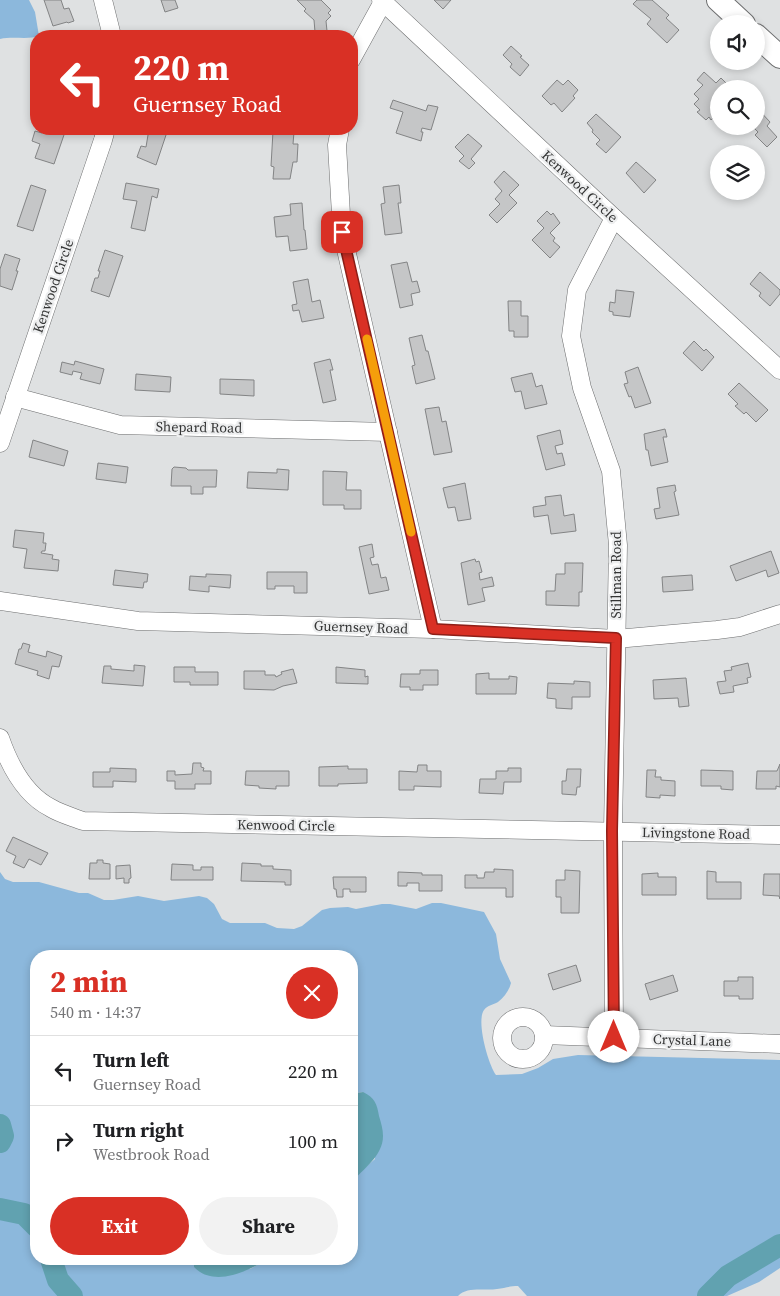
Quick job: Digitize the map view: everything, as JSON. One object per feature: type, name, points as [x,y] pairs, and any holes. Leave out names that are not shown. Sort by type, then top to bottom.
[{"type":"main road","points":[[718,0],[734,15]]},
{"type":"main road","points":[[765,43],[780,57]]},
{"type":"street","points":[[103,0],[110,30]]},
{"type":"street","points":[[358,47],[383,1]]},
{"type":"street","name":"Kenwood Circle","points":[[383,1],[614,218],[780,370]]},
{"type":"street","name":"Kenwood Circle","points":[[0,443],[105,135]]},
{"type":"street","points":[[339,135],[337,145],[342,232],[433,629]]},
{"type":"street","name":"Stillman Road","points":[[614,218],[577,290],[571,336],[582,388],[611,472],[618,545],[612,831],[614,1037]]},
{"type":"street","name":"Shepard Road","points":[[15,397],[120,426],[388,432]]},
{"type":"street","name":"Guernsey Road","points":[[0,601],[138,621],[433,629],[616,638],[740,627],[780,614]]},
{"type":"street","name":"Kenwood Circle","points":[[0,738],[5,753],[26,788],[50,808],[83,821],[612,831]]},
{"type":"street","name":"Livingstone Road","points":[[612,831],[780,834]]},
{"type":"street","name":"Crystal Lane","points":[[544,1035],[780,1044]]},
{"type":"shaded area","points":[[0,0],[29,0],[35,12],[38,30],[30,30],[30,38],[0,39]]},
{"type":"shaded area","points":[[0,872],[5,879],[13,882],[39,882],[79,893],[88,893],[104,900],[138,896],[164,901],[199,896],[207,898],[214,904],[222,919],[230,923],[265,923],[277,928],[294,929],[302,926],[322,910],[330,908],[348,907],[356,909],[390,904],[416,909],[432,903],[441,903],[484,912],[496,934],[500,959],[511,983],[504,996],[498,1002],[486,1008],[482,1016],[481,1023],[484,1042],[496,1075],[522,1074],[538,1068],[553,1059],[578,1055],[780,1060],[780,1268],[759,1282],[727,1296],[527,1296],[518,1286],[512,1286],[471,1290],[458,1296],[0,1296]]},
{"type":"shaded area","points":[[363,1092],[373,1099],[383,1136],[380,1150],[372,1162],[358,1176],[358,1093]]},
{"type":"shaded area","points":[[194,1265],[257,1265],[241,1272],[221,1277],[202,1273]]},
{"type":"building","points":[[44,0],[61,0],[64,9],[69,8],[74,21],[53,26]]},
{"type":"building","points":[[161,0],[175,0],[178,8],[165,12]]},
{"type":"building","points":[[297,0],[321,0],[331,10],[328,13],[331,16],[326,21],[327,30],[315,30],[314,20],[304,11],[306,9]]},
{"type":"building","points":[[434,0],[451,0],[443,9]]},
{"type":"building","points":[[637,0],[652,0],[669,15],[666,18],[679,30],[667,43],[647,24],[651,19],[633,4]]},
{"type":"building","points":[[511,46],[529,65],[520,76],[510,67],[512,64],[503,55]]},
{"type":"building","points":[[704,72],[713,80],[710,80],[710,118],[709,117],[706,120],[697,112],[700,110],[694,104],[699,99],[694,94],[703,85],[697,80]]},
{"type":"building","points":[[557,80],[563,85],[568,80],[578,90],[573,96],[575,98],[562,112],[554,103],[551,105],[542,96]]},
{"type":"building","points":[[393,100],[426,111],[428,105],[438,107],[431,130],[422,128],[421,141],[396,133],[403,112],[390,108]]},
{"type":"building","points":[[596,114],[621,137],[606,153],[596,144],[600,140],[587,123]]},
{"type":"building","points":[[765,117],[770,122],[767,126],[777,137],[767,147],[755,135],[765,135]]},
{"type":"building","points":[[468,134],[482,146],[471,159],[475,163],[469,169],[459,161],[464,156],[455,147]]},
{"type":"building","points":[[34,135],[64,135],[54,164],[35,158],[40,144],[32,141]]},
{"type":"building","points":[[148,135],[166,135],[156,165],[137,157],[141,146],[146,147]]},
{"type":"building","points":[[273,135],[294,135],[293,144],[298,144],[297,162],[293,162],[290,179],[273,179],[274,167],[271,166]]},
{"type":"building","points":[[636,162],[656,180],[644,193],[626,173]]},
{"type":"building","points":[[504,171],[519,185],[509,195],[517,203],[497,223],[489,215],[500,204],[495,199],[502,191],[494,182]]},
{"type":"building","points":[[126,183],[159,189],[157,198],[152,196],[145,231],[131,228],[137,201],[123,199]]},
{"type":"building","points":[[31,185],[46,190],[33,231],[17,226]]},
{"type":"building","points":[[399,185],[401,203],[398,203],[402,233],[385,235],[381,204],[385,203],[383,187]]},
{"type":"building","points":[[302,203],[307,249],[290,251],[288,236],[276,237],[274,217],[291,215],[290,204]]},
{"type":"building","points":[[547,211],[551,215],[553,213],[560,223],[550,233],[555,238],[553,241],[560,247],[550,258],[532,240],[544,228],[537,221]]},
{"type":"building","points":[[105,250],[123,256],[109,297],[91,291],[95,278],[98,278],[100,271],[98,271]]},
{"type":"building","points":[[5,254],[20,259],[12,290],[0,286],[0,269]]},
{"type":"building","points":[[407,262],[412,282],[417,281],[420,292],[411,294],[413,305],[400,308],[391,265]]},
{"type":"building","points":[[760,272],[780,290],[780,294],[770,306],[759,296],[761,293],[750,284]]},
{"type":"building","points":[[308,279],[312,302],[320,300],[324,318],[302,322],[299,310],[293,311],[292,305],[297,304],[293,282]]},
{"type":"building","points":[[616,290],[634,292],[630,317],[613,315],[613,312],[609,311],[610,302],[615,303]]},
{"type":"building","points":[[508,301],[521,301],[521,316],[528,316],[528,337],[514,337],[514,331],[509,331]]},
{"type":"building","points":[[422,335],[435,379],[416,384],[412,366],[415,365],[409,338]]},
{"type":"building","points":[[694,341],[704,351],[706,349],[714,357],[702,371],[683,353]]},
{"type":"building","points":[[330,359],[333,370],[330,370],[336,400],[323,403],[314,363]]},
{"type":"building","points":[[75,361],[104,369],[100,384],[80,379],[82,373],[73,371],[72,375],[60,372],[62,362],[74,365]]},
{"type":"building","points":[[638,367],[651,403],[635,408],[624,384],[628,383],[625,372]]},
{"type":"building","points":[[532,373],[536,387],[542,385],[547,404],[525,409],[521,391],[515,392],[511,378]]},
{"type":"building","points":[[136,374],[171,377],[170,392],[135,390]]},
{"type":"building","points":[[220,379],[254,380],[254,396],[220,394]]},
{"type":"building","points":[[739,383],[768,410],[756,422],[746,412],[744,414],[735,406],[738,404],[728,394]]},
{"type":"building","points":[[439,407],[442,422],[446,421],[452,452],[434,455],[425,409]]},
{"type":"building","points":[[665,429],[667,437],[663,437],[668,462],[651,466],[644,434]]},
{"type":"building","points":[[560,430],[563,444],[555,446],[557,454],[562,453],[565,465],[546,470],[537,436]]},
{"type":"building","points":[[33,440],[68,451],[64,466],[29,457]]},
{"type":"building","points":[[98,463],[128,467],[126,483],[96,479]]},
{"type":"building","points":[[174,467],[186,468],[188,470],[217,470],[216,487],[203,487],[203,494],[191,494],[191,486],[171,486],[172,469]]},
{"type":"building","points":[[277,469],[289,470],[288,490],[247,488],[248,472],[277,473]]},
{"type":"building","points":[[323,471],[347,472],[346,490],[361,490],[361,509],[344,509],[344,505],[323,505]]},
{"type":"building","points":[[465,483],[471,519],[458,521],[455,507],[448,508],[443,488]]},
{"type":"building","points":[[675,485],[676,491],[674,492],[679,515],[656,519],[654,509],[660,508],[657,488]]},
{"type":"building","points":[[561,495],[564,516],[574,514],[576,531],[551,534],[548,515],[534,517],[533,507],[546,505],[545,497]]},
{"type":"building","points":[[15,530],[44,533],[43,543],[46,543],[45,551],[41,553],[53,555],[52,559],[59,560],[58,571],[24,568],[27,549],[13,547]]},
{"type":"building","points":[[372,544],[374,557],[370,558],[372,565],[378,564],[381,578],[386,577],[389,590],[369,594],[359,547]]},
{"type":"building","points":[[771,551],[779,573],[768,577],[766,570],[736,581],[730,566]]},
{"type":"building","points":[[475,559],[476,562],[479,561],[482,572],[479,573],[480,580],[492,577],[494,586],[482,588],[485,601],[468,605],[461,563]]},
{"type":"building","points":[[565,563],[583,563],[582,592],[579,592],[579,606],[546,605],[546,591],[555,591],[556,574],[565,574]]},
{"type":"building","points":[[115,570],[148,574],[147,582],[144,582],[143,588],[113,585]]},
{"type":"building","points":[[267,572],[307,572],[307,593],[294,593],[294,586],[275,586],[275,589],[267,589]]},
{"type":"building","points":[[206,574],[231,575],[230,588],[209,586],[209,592],[189,590],[190,576],[206,577]]},
{"type":"building","points":[[692,575],[693,590],[663,592],[662,577]]},
{"type":"building","points":[[23,643],[30,645],[28,652],[46,657],[47,651],[62,656],[59,667],[52,666],[49,679],[37,675],[38,671],[15,664],[19,649],[21,649]]},
{"type":"building","points":[[748,663],[751,677],[747,678],[748,683],[733,686],[734,692],[720,694],[717,682],[726,681],[724,671],[732,670],[731,667]]},
{"type":"building","points":[[134,665],[145,666],[143,686],[102,683],[104,666],[111,666],[111,669],[134,671]]},
{"type":"building","points":[[174,667],[195,667],[195,672],[218,672],[218,685],[190,685],[190,682],[174,682]]},
{"type":"building","points":[[336,667],[365,670],[365,677],[368,676],[368,684],[336,683]]},
{"type":"building","points":[[293,669],[297,683],[274,690],[244,689],[244,671],[265,671],[265,675],[275,675],[276,677],[282,674],[281,672]]},
{"type":"building","points":[[420,670],[438,670],[438,685],[423,685],[423,690],[410,690],[410,687],[400,687],[401,674],[420,674]]},
{"type":"building","points":[[489,673],[489,679],[509,679],[509,676],[517,677],[516,694],[476,694],[476,674]]},
{"type":"building","points":[[686,678],[689,706],[679,707],[678,698],[654,699],[653,680]]},
{"type":"building","points":[[574,681],[590,682],[590,697],[572,697],[572,709],[556,708],[556,699],[547,698],[548,683],[574,684]]},
{"type":"building","points":[[193,763],[201,763],[201,767],[204,768],[203,771],[211,771],[211,784],[195,784],[195,789],[175,789],[175,781],[167,781],[167,771],[175,771],[175,775],[192,774]]},
{"type":"building","points":[[780,764],[780,787],[776,786],[776,789],[756,789],[757,771],[777,771]]},
{"type":"building","points":[[418,765],[427,765],[427,771],[441,771],[441,787],[414,786],[414,790],[399,790],[399,771],[417,772]]},
{"type":"building","points":[[348,766],[348,769],[367,769],[367,783],[319,786],[319,767]]},
{"type":"building","points":[[110,768],[136,769],[136,782],[113,781],[113,787],[93,787],[93,772],[110,772]]},
{"type":"building","points":[[508,768],[521,768],[521,782],[504,782],[503,794],[479,793],[480,779],[496,779],[496,771],[508,771]]},
{"type":"building","points":[[567,769],[581,769],[580,787],[577,787],[576,795],[562,794],[562,781],[566,781]]},
{"type":"building","points":[[647,770],[656,770],[655,777],[661,777],[661,780],[675,781],[675,796],[660,795],[660,798],[646,797]]},
{"type":"building","points":[[701,770],[733,771],[733,790],[721,789],[721,786],[701,786]]},
{"type":"building","points":[[246,771],[289,771],[289,786],[276,786],[276,789],[245,785]]},
{"type":"building","points":[[13,837],[48,853],[41,865],[29,859],[24,868],[13,863],[16,856],[6,851]]},
{"type":"building","points":[[97,860],[103,860],[103,863],[110,864],[110,879],[89,879],[90,863],[97,863]]},
{"type":"building","points":[[242,863],[261,864],[261,866],[273,866],[273,869],[291,870],[291,885],[285,885],[285,882],[241,881]]},
{"type":"building","points":[[172,864],[193,865],[193,870],[201,870],[201,867],[213,867],[213,880],[171,880]]},
{"type":"building","points":[[130,865],[131,878],[129,883],[124,883],[124,878],[116,879],[116,866]]},
{"type":"building","points":[[494,869],[513,870],[513,897],[506,897],[506,888],[465,888],[465,875],[477,875],[477,878],[484,878],[485,872],[494,872]]},
{"type":"building","points":[[565,870],[580,871],[579,913],[561,913],[561,897],[556,897],[556,880],[565,880]]},
{"type":"building","points":[[707,871],[716,872],[716,882],[741,882],[741,899],[707,899]]},
{"type":"building","points":[[398,872],[442,875],[442,891],[419,891],[419,883],[407,883],[407,886],[398,886]]},
{"type":"building","points":[[658,873],[658,877],[676,877],[676,895],[642,895],[642,874]]},
{"type":"building","points":[[764,874],[780,874],[780,899],[779,896],[763,895]]},
{"type":"building","points":[[333,877],[366,877],[366,892],[350,892],[350,889],[343,889],[343,897],[337,897]]},
{"type":"building","points":[[576,965],[581,981],[553,990],[548,974]]},
{"type":"building","points":[[673,975],[678,991],[650,1000],[645,984]]},
{"type":"building","points":[[738,977],[753,977],[753,999],[739,999],[739,996],[724,996],[724,981],[738,981]]},
{"type":"waterway","points":[[0,1125],[3,1136],[0,1142]]},
{"type":"waterway","points":[[0,1209],[24,1214],[30,1220]]},
{"type":"waterway","points":[[708,1296],[728,1276],[780,1245]]},
{"type":"waterway","points":[[53,1265],[58,1280],[72,1296]]},
{"type":"slow traffic","points":[[367,339],[411,532]]},
{"type":"route","points":[[342,232],[433,629],[616,638],[612,831],[614,1037]]}]
